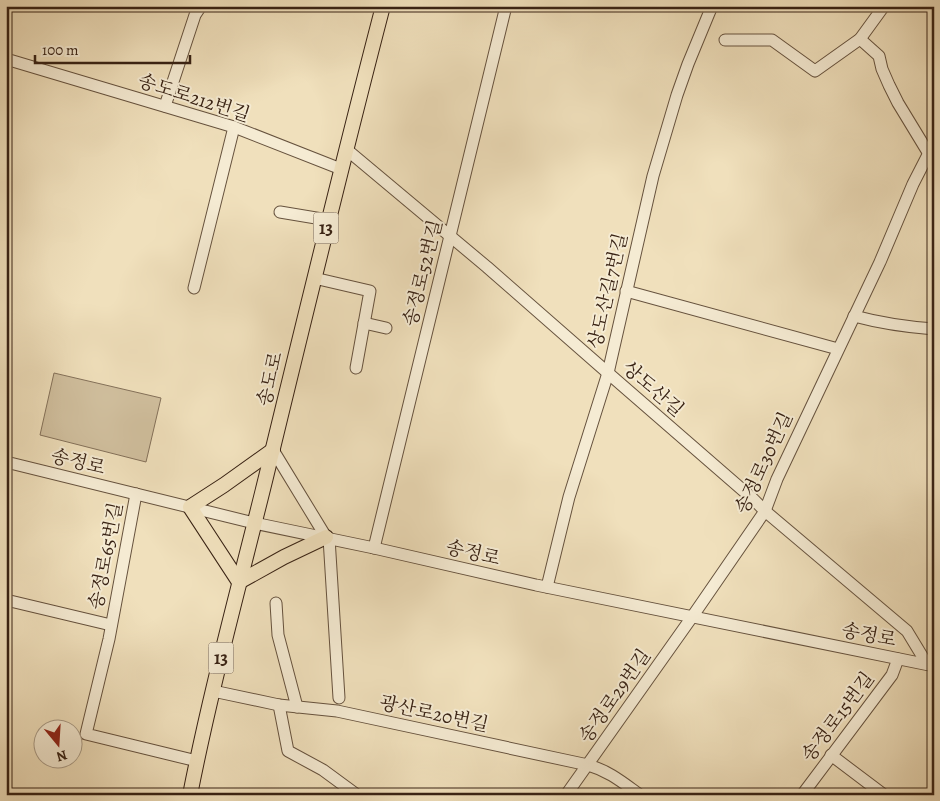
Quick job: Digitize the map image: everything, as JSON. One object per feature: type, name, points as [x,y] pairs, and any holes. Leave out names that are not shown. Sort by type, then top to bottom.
[{"type":"main road","name":"송도로","points":[[190,795],[239,582],[383,6]]},
{"type":"main road","points":[[272,450],[190,508],[239,582],[284,556],[327,538]]},
{"type":"street","points":[[165,106],[195,15],[200,6]]},
{"type":"street","name":"송정로52번길","points":[[374,548],[506,6]]},
{"type":"street","name":"상도산길7번길","points":[[547,587],[568,497],[608,373],[653,176],[670,115],[688,64],[712,6]]},
{"type":"street","points":[[725,40],[772,40],[815,72],[860,39],[884,6]]},
{"type":"street","points":[[860,39],[879,56],[882,69],[898,103],[932,152]]},
{"type":"street","name":"송도로212번길","points":[[6,59],[234,127],[341,169]]},
{"type":"street","points":[[194,288],[234,127]]},
{"type":"street","name":"상도산길","points":[[346,149],[450,235],[765,511],[907,630],[930,665]]},
{"type":"street","name":"송정로30번길","points":[[692,617],[765,511],[777,479],[880,262],[913,184],[932,152]]},
{"type":"street","points":[[280,212],[328,220]]},
{"type":"street","points":[[314,278],[370,291],[356,368]]},
{"type":"street","points":[[626,291],[838,349]]},
{"type":"street","points":[[854,316],[915,328],[934,329]]},
{"type":"street","points":[[364,323],[386,328]]},
{"type":"street","points":[[272,450],[327,538],[339,698]]},
{"type":"street","name":"송정로","points":[[6,462],[254,523],[547,587],[930,665]]},
{"type":"street","name":"송정로65번길","points":[[136,494],[109,640],[86,734],[197,761]]},
{"type":"street","name":"송정로65번길","points":[[6,600],[111,624]]},
{"type":"street","points":[[276,603],[278,635],[297,707]]},
{"type":"street","name":"송정로29번길","points":[[566,795],[692,617]]},
{"type":"street","name":"송정로15번길","points":[[802,795],[892,675],[898,659]]},
{"type":"street","name":"광산로20번길","points":[[213,691],[279,705],[337,711],[588,765],[614,775],[640,795]]},
{"type":"street","points":[[279,705],[288,751],[323,770],[357,795]]},
{"type":"street","points":[[831,755],[884,795]]},
{"type":"shaded area","points":[[54,373],[161,398],[146,462],[40,435]]}]
